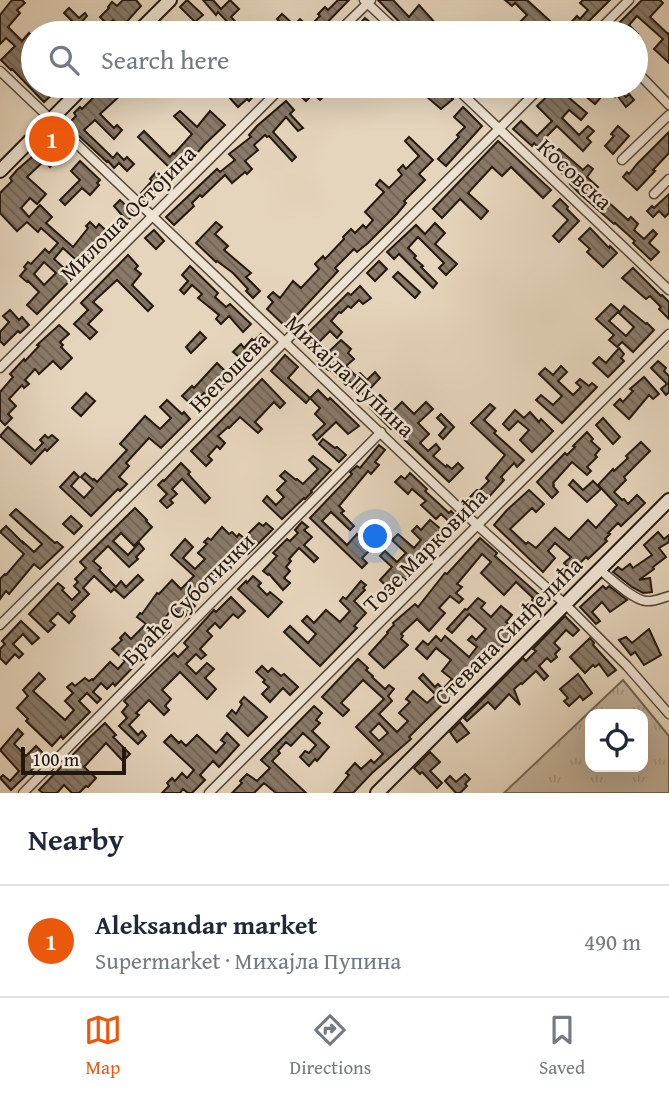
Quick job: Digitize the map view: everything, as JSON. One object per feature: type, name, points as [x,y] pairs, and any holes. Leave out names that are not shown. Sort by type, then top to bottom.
[{"type":"street","points":[[149,21],[170,0]]},
{"type":"street","points":[[609,21],[629,0]]},
{"type":"street","points":[[348,21],[367,1],[387,21]]},
{"type":"street","name":"Михајла Пупина","points":[[0,71],[21,91]]},
{"type":"street","points":[[648,83],[669,105]]},
{"type":"street","name":"Михајла Пупина","points":[[29,98],[477,525],[565,604],[627,666],[669,714]]},
{"type":"street","points":[[0,171],[73,98]]},
{"type":"street","name":"Милоша Остојина","points":[[0,368],[272,98]]},
{"type":"street","name":"Косовска","points":[[467,98],[669,289]]},
{"type":"street","name":"Његошева","points":[[0,625],[530,98]]},
{"type":"street","points":[[622,160],[669,115]]},
{"type":"street","points":[[654,194],[669,179]]},
{"type":"street","name":"Тозе Марковића","points":[[209,793],[669,334]]},
{"type":"street","name":"Браће Суботички","points":[[23,793],[381,432]]},
{"type":"street","name":"Стевана Синђелића","points":[[377,793],[669,500]]},
{"type":"street","points":[[599,569],[638,599],[646,601],[669,596]]},
{"type":"green space","points":[[623,680],[647,709],[592,709]]},
{"type":"green space","points":[[648,710],[669,736],[669,793],[504,793],[585,716],[585,772],[648,772]]},
{"type":"building","points":[[12,0],[22,0],[25,3],[17,10],[20,13],[8,27],[21,40],[21,78],[1,60],[15,46],[6,38],[0,44],[0,15]]},
{"type":"building","points":[[123,0],[136,0],[141,6],[127,21],[104,21],[100,17],[112,2],[117,6]]},
{"type":"building","points":[[187,0],[203,15],[194,21],[180,7]]},
{"type":"building","points":[[203,0],[213,0],[221,9],[230,0],[239,9],[231,17],[235,21],[227,21],[218,12],[216,15]]},
{"type":"building","points":[[338,0],[349,0],[329,21],[315,21],[325,7],[328,10]]},
{"type":"building","points":[[378,0],[393,0],[409,17],[419,5],[433,21],[398,21]]},
{"type":"building","points":[[505,0],[527,0],[550,21],[521,21],[527,15],[515,3],[512,6]]},
{"type":"building","points":[[583,0],[610,0],[589,21],[572,21],[577,16],[580,19],[588,10],[580,3]]},
{"type":"building","points":[[642,0],[660,0],[663,3],[650,17],[669,33],[669,63],[654,49],[663,39],[648,26],[648,21],[643,21],[637,16],[633,21],[621,21]]},
{"type":"building","points":[[69,8],[79,18],[85,13],[87,16],[83,21],[72,21],[64,13]]},
{"type":"building","points":[[282,14],[290,21],[277,19]]},
{"type":"building","points":[[93,98],[118,98],[100,114],[114,128],[117,125],[122,130],[114,139],[95,120],[84,130],[113,158],[117,153],[124,160],[127,157],[134,164],[127,171],[119,163],[114,168],[67,125],[76,116],[74,113],[80,107],[82,109]]},
{"type":"building","points":[[230,98],[252,98],[249,101],[247,99],[238,107]]},
{"type":"building","points":[[428,98],[453,99],[441,109]]},
{"type":"building","points":[[545,98],[569,98],[587,113],[581,120],[569,110],[562,118],[579,135],[588,126],[594,131],[587,138],[591,142],[583,151],[557,126],[545,138],[555,148],[547,156],[534,143],[532,146],[513,129],[521,121],[537,136],[552,121],[537,106]]},
{"type":"building","points":[[588,98],[600,98],[595,104]]},
{"type":"building","points":[[619,98],[634,100],[626,107]]},
{"type":"building","points":[[286,101],[294,110],[290,114],[303,128],[298,131],[286,117],[273,132],[296,157],[292,161],[265,135],[254,145],[258,150],[245,161],[252,169],[247,174],[245,172],[232,183],[225,175],[202,197],[200,195],[192,203],[194,206],[174,225],[166,217],[217,169],[220,172],[235,160],[229,154],[251,137],[249,135],[257,126]]},
{"type":"building","points":[[463,107],[482,126],[446,166],[438,159],[465,127],[454,117]]},
{"type":"building","points":[[180,111],[197,127],[210,111],[225,125],[149,201],[141,193],[152,181],[150,179],[156,172],[162,178],[171,169],[138,137],[144,131],[170,157],[192,134],[174,116]]},
{"type":"building","points":[[618,126],[629,136],[613,154],[605,146]]},
{"type":"building","points":[[669,132],[669,153],[637,190],[623,177]]},
{"type":"building","points":[[53,136],[68,149],[50,167],[44,161],[27,177],[46,194],[37,204],[30,198],[21,208],[29,217],[40,205],[52,217],[46,223],[73,247],[90,222],[96,228],[99,224],[113,237],[37,314],[27,305],[39,292],[20,276],[28,262],[31,264],[45,249],[49,253],[58,243],[41,228],[38,232],[27,222],[17,231],[0,213],[0,193],[12,181],[10,178],[17,170],[33,156],[36,158],[48,146],[46,143]],"holes":[[[63,248],[74,258],[65,269],[54,259]],[[44,262],[56,273],[44,285],[34,274]]]},
{"type":"building","points":[[409,137],[433,160],[419,174],[425,180],[368,243],[357,252],[354,249],[335,268],[338,271],[286,327],[267,309],[273,302],[268,297],[273,292],[280,298],[293,281],[301,288],[319,269],[315,264],[323,256],[325,259],[351,229],[355,233],[363,225],[366,228],[373,220],[365,212],[384,192],[376,185],[380,180],[389,188],[402,175],[398,170],[403,165],[406,169],[419,156],[405,141]]},
{"type":"building","points":[[498,141],[551,190],[543,198],[511,167],[502,176],[492,167],[468,193],[488,211],[481,219],[460,199],[442,218],[433,209]]},
{"type":"building","points":[[559,149],[583,170],[588,165],[593,169],[587,177],[598,187],[595,190],[628,220],[631,217],[638,224],[634,230],[644,239],[653,230],[657,234],[649,243],[659,252],[651,260],[633,243],[635,241],[579,193],[570,184],[572,182],[558,170],[564,164],[554,154]]},
{"type":"building","points":[[80,161],[100,180],[97,183],[99,185],[90,195],[82,188],[65,205],[60,200],[80,180],[71,171]]},
{"type":"building","points":[[669,194],[669,213],[665,217],[659,211],[653,217],[647,211]]},
{"type":"building","points":[[560,199],[579,221],[559,242],[553,236],[568,220],[553,206]]},
{"type":"building","points":[[120,200],[135,214],[127,221],[114,206]]},
{"type":"building","points":[[216,222],[222,227],[215,234],[228,246],[224,250],[251,273],[246,277],[260,291],[253,298],[233,273],[216,262],[196,243]]},
{"type":"building","points":[[435,223],[445,233],[435,244],[457,264],[446,275],[439,268],[444,263],[418,237],[408,248],[423,266],[421,267],[437,283],[433,288],[399,254],[394,259],[387,252],[416,225],[425,234]]},
{"type":"building","points":[[590,228],[617,253],[603,267],[587,252],[590,249],[579,239]]},
{"type":"building","points":[[154,230],[164,241],[156,249],[145,238]]},
{"type":"building","points":[[128,255],[138,266],[135,269],[141,274],[132,285],[153,306],[148,311],[117,280],[93,302],[102,310],[88,324],[97,332],[90,339],[74,324],[88,310],[81,303]]},
{"type":"building","points":[[379,261],[387,269],[375,281],[367,273]]},
{"type":"building","points":[[190,266],[218,293],[215,297],[226,307],[230,304],[251,324],[243,332],[229,316],[221,324],[216,319],[219,315],[198,298],[202,294],[192,285],[184,294],[180,290],[188,281],[182,275]]},
{"type":"building","points":[[633,268],[669,302],[669,319],[650,296],[646,299],[622,278]]},
{"type":"building","points":[[398,272],[420,292],[415,298],[393,277]]},
{"type":"building","points":[[360,286],[371,298],[363,304],[359,300],[351,308],[348,306],[339,312],[331,321],[342,332],[337,338],[330,331],[310,351],[300,341],[348,293],[351,295]]},
{"type":"building","points":[[611,304],[619,311],[609,321],[626,336],[634,327],[619,313],[624,306],[654,330],[633,352],[622,342],[617,347],[609,340],[614,335],[596,319]]},
{"type":"building","points":[[10,310],[19,320],[22,317],[29,325],[20,333],[18,331],[4,345],[0,341],[0,332],[9,322],[3,316]]},
{"type":"building","points":[[59,325],[69,334],[60,342],[63,345],[61,347],[72,358],[61,369],[53,361],[39,374],[35,369],[25,380],[29,384],[24,388],[22,385],[9,399],[16,406],[8,414],[12,418],[5,425],[0,420],[0,392],[13,377],[10,374]]},
{"type":"building","points":[[200,332],[206,338],[191,353],[186,347]]},
{"type":"building","points":[[261,334],[267,340],[246,363],[233,352],[241,344],[244,348]]},
{"type":"building","points":[[341,340],[351,349],[348,353],[354,359],[346,366],[356,376],[360,373],[367,380],[375,372],[380,378],[364,395],[350,382],[346,385],[318,362]]},
{"type":"building","points":[[619,348],[624,354],[621,358],[624,361],[608,377],[593,363],[599,357],[606,363]]},
{"type":"building","points":[[285,355],[298,367],[288,378],[310,398],[306,403],[271,371]]},
{"type":"building","points":[[658,361],[666,368],[664,371],[669,376],[669,392],[666,395],[661,389],[667,384],[651,368]]},
{"type":"building","points":[[217,363],[234,376],[210,399],[204,393],[192,405],[182,396],[192,386],[194,388]]},
{"type":"building","points":[[561,366],[567,372],[558,381],[573,395],[581,387],[576,383],[580,379],[589,386],[592,383],[597,387],[562,423],[536,400],[541,395],[553,405],[562,396],[539,374],[545,368],[553,375]]},
{"type":"building","points":[[644,377],[659,394],[653,399],[649,395],[629,419],[614,405],[620,399],[623,402],[633,391],[630,389]]},
{"type":"building","points":[[262,379],[285,403],[280,408],[274,402],[255,422],[262,429],[258,433],[240,417],[218,436],[225,443],[220,449],[217,446],[208,456],[212,460],[206,466],[191,451]]},
{"type":"building","points":[[318,390],[359,426],[348,434],[336,422],[317,440],[313,435],[325,424],[315,414],[320,408],[310,398]]},
{"type":"building","points":[[86,393],[95,401],[81,416],[72,408]]},
{"type":"building","points":[[380,395],[386,401],[380,408],[388,416],[402,402],[414,414],[426,402],[433,409],[418,423],[429,434],[420,443],[428,451],[436,444],[440,449],[433,456],[446,467],[447,465],[452,469],[458,463],[463,468],[449,482],[369,407]]},
{"type":"building","points":[[167,400],[190,419],[161,448],[149,438],[126,463],[129,466],[119,477],[127,484],[120,491],[118,489],[91,516],[60,487],[74,472],[79,477],[71,486],[84,498],[93,488],[81,477],[85,473],[97,482],[127,450],[120,444],[145,416],[160,429],[171,418],[160,407]]},
{"type":"building","points":[[490,404],[495,408],[484,420],[496,431],[494,433],[524,460],[517,467],[514,463],[501,477],[504,480],[478,509],[468,499],[489,481],[486,478],[505,455],[471,423]]},
{"type":"building","points":[[515,410],[524,418],[530,412],[553,431],[532,452],[520,440],[529,430],[518,421],[509,430],[503,424]]},
{"type":"building","points":[[441,414],[454,427],[443,439],[439,435],[446,427],[437,418]]},
{"type":"building","points":[[603,418],[620,437],[613,444],[596,425]]},
{"type":"building","points":[[8,427],[35,451],[43,443],[40,440],[45,435],[48,438],[52,435],[58,440],[31,464],[0,436]]},
{"type":"building","points":[[587,432],[593,439],[591,441],[600,449],[595,455],[597,457],[587,467],[591,471],[587,475],[572,462],[553,483],[558,492],[552,498],[537,482],[565,453],[567,455],[575,447],[573,446]]},
{"type":"building","points":[[323,439],[346,455],[339,462],[319,444]]},
{"type":"building","points":[[641,442],[650,451],[624,477],[626,480],[614,492],[628,504],[637,495],[645,503],[621,526],[618,523],[608,533],[610,534],[605,539],[607,541],[588,559],[586,557],[574,573],[564,563],[571,557],[555,543],[548,551],[555,558],[543,572],[494,525],[529,490],[544,504],[536,512],[532,508],[510,529],[526,544],[528,542],[536,548],[555,528],[569,540],[588,520],[596,528],[617,505],[598,485],[628,458],[626,456]]},
{"type":"building","points":[[379,445],[385,450],[375,462],[379,465],[371,474],[368,471],[339,506],[344,511],[341,513],[354,526],[350,530],[331,512],[322,521],[347,545],[357,534],[372,548],[362,558],[367,563],[362,568],[310,518],[352,474],[350,472],[357,466],[360,468]]},
{"type":"building","points":[[313,456],[331,470],[305,499],[282,519],[263,501],[267,496],[276,505],[284,497],[277,490],[286,481],[280,476],[285,471],[303,484],[318,469],[309,460]]},
{"type":"building","points":[[181,463],[210,498],[205,503],[182,479],[172,489],[177,494],[170,500],[173,503],[167,508],[160,501],[167,494],[158,485]]},
{"type":"building","points":[[410,473],[427,489],[425,491],[462,522],[456,528],[441,514],[436,519],[421,505],[426,501],[412,489],[408,494],[395,482],[401,476],[405,479]]},
{"type":"building","points":[[573,480],[583,490],[593,481],[601,489],[587,502],[569,485]]},
{"type":"building","points":[[135,508],[152,527],[134,546],[121,533],[113,541],[128,555],[139,543],[144,549],[136,557],[138,559],[129,567],[108,546],[93,561],[116,587],[121,581],[126,587],[138,575],[143,580],[124,598],[114,589],[111,592],[94,576],[83,588],[89,594],[71,612],[75,616],[69,623],[58,613],[50,621],[55,625],[48,632],[29,614],[58,583],[72,600],[80,592],[74,586],[78,582],[75,579],[86,568],[80,562]]},
{"type":"building","points":[[16,509],[63,547],[40,569],[34,564],[9,594],[6,591],[0,599],[0,579],[24,554],[0,532],[6,526],[34,552],[42,544],[10,515]]},
{"type":"building","points":[[71,516],[82,526],[74,534],[63,524]]},
{"type":"building","points":[[430,520],[442,530],[435,537],[440,541],[437,545],[439,547],[405,580],[402,577],[390,590],[380,580],[392,567],[380,556],[385,551],[397,562],[406,553],[392,540],[398,534],[414,548],[421,540],[412,531],[417,526],[421,530]]},
{"type":"building","points":[[302,522],[308,527],[304,530],[312,537],[304,545],[318,558],[314,562],[299,548],[289,559],[291,561],[286,567],[290,571],[284,578],[290,583],[283,590],[263,571],[277,556],[273,553],[287,539],[290,541],[298,533],[295,530]]},
{"type":"building","points":[[259,523],[263,526],[266,523],[273,529],[248,554],[244,549],[220,580],[214,575],[189,600],[195,606],[183,618],[173,608],[161,623],[169,632],[162,639],[157,635],[143,650],[147,654],[115,686],[113,683],[107,689],[101,683],[93,692],[101,699],[97,703],[87,693],[79,701],[90,712],[63,739],[61,736],[52,746],[26,721],[28,719],[17,708],[28,696],[23,690],[39,673],[45,679],[33,691],[65,720],[74,710],[65,701],[73,693],[67,687],[72,683],[75,686],[85,678],[93,680],[110,662],[118,669],[125,661],[112,649],[125,633],[131,639],[146,624],[137,617],[140,613],[142,614],[157,593],[172,580],[181,589],[194,576],[171,555],[185,539],[193,547],[183,558],[195,569],[205,559],[198,553],[207,544],[204,542],[208,538],[211,540],[222,527],[229,534],[232,532],[237,537],[239,534],[244,538]]},
{"type":"building","points":[[658,532],[664,539],[669,535],[669,542],[659,548],[666,557],[639,580],[650,578],[652,592],[643,593],[613,572],[618,567],[622,570],[630,564],[633,568],[652,555],[644,545]]},
{"type":"building","points":[[480,538],[497,553],[495,556],[546,601],[540,608],[516,582],[504,595],[481,573],[491,562],[482,554],[457,584],[462,587],[456,593],[463,599],[459,603],[450,596],[439,608],[445,613],[429,631],[417,619],[401,634],[401,639],[408,645],[384,668],[369,654],[388,633],[393,623],[415,604],[418,607],[445,573],[447,574]]},
{"type":"building","points":[[253,576],[261,583],[258,586],[267,595],[270,592],[282,602],[268,617],[238,589]]},
{"type":"building","points":[[361,581],[366,585],[363,588],[365,590],[354,601],[366,613],[354,626],[357,628],[320,666],[284,632],[290,626],[308,643],[316,634],[302,621],[307,616],[314,623],[326,610],[340,622],[350,611],[340,601],[343,597],[346,599]]},
{"type":"building","points":[[603,586],[606,589],[609,586],[627,600],[610,612],[602,602],[592,612],[600,621],[596,624],[580,607]]},
{"type":"building","points":[[231,597],[245,611],[238,618],[233,614],[220,628],[215,623],[207,631],[212,636],[200,649],[206,655],[201,659],[196,654],[186,664],[196,674],[207,663],[214,669],[205,678],[216,689],[207,699],[180,672],[162,690],[171,699],[165,706],[169,710],[164,715],[149,700],[129,725],[138,735],[142,731],[146,736],[138,744],[119,726],[127,718],[122,712],[128,705],[124,701],[174,653],[178,657],[188,647],[184,643],[214,610],[216,612]]},
{"type":"building","points":[[478,598],[485,603],[481,608],[491,617],[501,606],[512,615],[506,622],[516,631],[491,659],[488,657],[409,737],[411,739],[353,793],[334,793],[355,763],[361,769],[371,760],[374,763],[383,754],[356,727],[384,699],[363,680],[341,703],[349,710],[343,716],[322,697],[358,659],[385,689],[389,685],[394,689],[388,696],[392,701],[379,714],[397,732],[408,721],[399,713],[410,702],[406,699],[413,691],[427,703],[436,695],[419,678],[423,674],[435,687],[438,684],[443,689],[452,679],[442,671],[451,660],[436,648],[427,659],[416,649],[423,641],[428,645],[436,636],[441,641],[445,636],[469,657],[477,647],[468,640],[472,636],[476,640],[486,629],[469,614],[452,633],[447,629],[465,609]],"holes":[[[379,723],[388,733],[379,741],[370,732]]]},
{"type":"building","points":[[565,616],[579,630],[573,636],[566,630],[554,643],[560,649],[555,654],[557,657],[551,662],[547,658],[539,666],[548,676],[544,680],[536,671],[514,689],[520,705],[509,694],[495,709],[488,702],[467,721],[464,718],[523,658],[526,661],[536,651],[533,649]]},
{"type":"building","points":[[21,621],[39,638],[32,644],[23,634],[13,644],[23,654],[19,658],[15,654],[6,664],[0,658],[0,649],[5,644],[2,641]]},
{"type":"building","points":[[649,629],[661,655],[644,665],[635,652],[631,655],[619,640],[626,637],[632,643]]},
{"type":"building","points":[[590,638],[616,670],[608,676],[599,664],[595,667],[593,665],[585,673],[570,657]]},
{"type":"building","points":[[262,666],[268,672],[272,668],[281,676],[284,674],[298,687],[290,695],[283,688],[270,702],[262,694],[269,687],[256,672]]},
{"type":"building","points":[[578,674],[592,693],[583,700],[580,696],[569,706],[564,701],[568,698],[560,689]]},
{"type":"building","points":[[244,697],[267,717],[248,736],[227,716],[232,710],[236,714]]},
{"type":"building","points":[[314,706],[322,713],[316,720],[320,723],[312,731],[329,747],[309,766],[300,757],[305,751],[309,753],[316,745],[303,733],[291,746],[286,742],[272,761],[306,793],[276,793],[264,783],[254,793],[232,793],[247,774],[257,781],[270,768],[261,760]]},
{"type":"building","points":[[460,722],[469,733],[457,742],[450,732]]},
{"type":"building","points":[[105,723],[116,735],[113,737],[130,754],[123,761],[106,743],[84,767],[96,778],[88,787],[79,793],[72,793],[64,785],[57,793],[43,793],[39,790],[88,739]]},
{"type":"building","points":[[18,729],[23,734],[14,744],[26,756],[36,746],[46,756],[11,790],[0,778],[3,775],[10,781],[19,771],[0,750]]},
{"type":"building","points":[[227,733],[239,745],[219,767],[213,761],[200,775],[205,780],[192,793],[183,789],[180,793],[162,793],[172,778],[175,781],[182,773],[187,778],[194,770],[164,742],[171,735],[186,746],[197,735],[216,753],[225,743],[221,740]]},
{"type":"building","points":[[430,752],[440,762],[430,771],[442,783],[437,788],[422,772],[420,774],[414,768]]},
{"type":"building","points":[[465,774],[470,779],[460,793],[456,793],[445,781],[450,776],[456,782]]},
{"type":"place","name":"Aleksandar market","points":[[52,139]]}]
